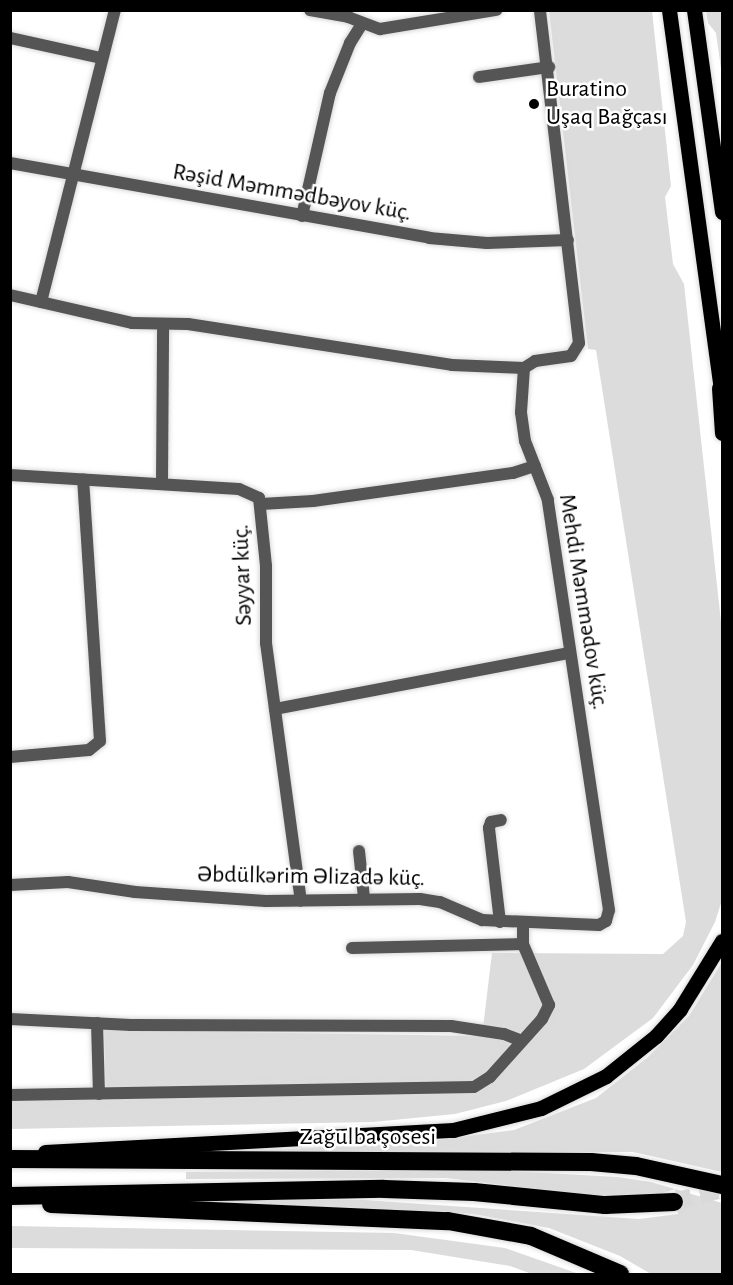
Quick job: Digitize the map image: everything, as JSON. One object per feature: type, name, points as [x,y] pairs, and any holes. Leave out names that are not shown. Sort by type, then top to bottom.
[{"type":"highway","name":"Zağulba şosesi","points":[[10,1159],[533,1161],[636,1166],[723,1185]]},
{"type":"highway","points":[[636,1166],[723,1196]]},
{"type":"highway","points":[[10,1196],[384,1189],[474,1192],[605,1205],[674,1202]]},
{"type":"highway","points":[[10,1203],[448,1221],[531,1236],[615,1273]]},
{"type":"main road","points":[[669,10],[723,399]]},
{"type":"main road","points":[[694,10],[723,212]]},
{"type":"main road","points":[[717,362],[723,433]]},
{"type":"main road","points":[[10,1154],[420,1133],[482,1125],[541,1108],[606,1076],[656,1036],[680,1009],[723,940]]},
{"type":"street","points":[[41,302],[115,10]]},
{"type":"street","points":[[310,10],[348,17],[380,29],[496,10]]},
{"type":"street","points":[[10,295],[132,323],[229,330],[452,365],[524,368],[535,361],[571,356],[579,344],[549,67],[540,10]]},
{"type":"street","points":[[302,216],[330,93],[350,43],[362,24]]},
{"type":"street","points":[[10,38],[101,58]]},
{"type":"street","points":[[479,77],[549,67]]},
{"type":"street","name":"Rəşid Məmmədbəyov küç.","points":[[10,163],[302,216],[465,242],[568,240]]},
{"type":"street","points":[[162,483],[163,324]]},
{"type":"street","name":"Mehdi Məmmədov küç.","points":[[524,368],[520,390],[523,430],[548,500],[609,910],[606,921]]},
{"type":"street","points":[[261,504],[313,501],[489,476],[535,466]]},
{"type":"street","name":"Səyyar küç.","points":[[10,475],[248,490],[261,504],[266,643],[301,901]]},
{"type":"street","points":[[10,757],[89,750],[100,741],[83,480]]},
{"type":"street","points":[[275,709],[569,653]]},
{"type":"street","points":[[500,921],[489,828],[491,822],[501,820]]},
{"type":"street","points":[[359,851],[364,898]]},
{"type":"street","name":"Əbdülkərim Əlizadə küç.","points":[[10,885],[68,882],[135,892],[301,901],[364,898],[431,900],[474,918],[599,925],[606,921]]},
{"type":"street","points":[[10,1095],[474,1087],[490,1077],[522,1041],[549,1005],[523,944],[524,922]]},
{"type":"street","points":[[352,948],[523,944]]},
{"type":"street","points":[[10,1019],[97,1023],[451,1026],[504,1034],[522,1041]]},
{"type":"street","points":[[97,1023],[99,1094]]},
{"type":"shaded area","points":[[549,11],[652,11],[671,186],[665,197],[673,264],[684,284],[722,631],[722,900],[715,922],[693,965],[653,1018],[584,1069],[506,1101],[455,1114],[373,1122],[11,1129],[10,1101],[106,1099],[104,1030],[482,1036],[492,953],[663,954],[683,936],[686,922],[596,350],[588,349]]},
{"type":"shaded area","points":[[706,11],[722,11],[722,76],[716,33],[708,23]]},
{"type":"shaded area","points":[[722,962],[722,1172],[633,1152],[228,1152],[423,1142],[514,1130],[596,1098],[648,1057],[689,1016]]},
{"type":"shaded area","points":[[488,1170],[618,1177],[651,1182],[675,1189],[660,1194],[597,1196],[446,1178],[186,1179],[186,1172]]},
{"type":"shaded area","points":[[675,1189],[722,1203],[722,1274],[651,1274],[620,1256],[549,1228],[474,1214],[205,1202],[206,1198],[364,1200],[639,1219],[678,1214]]},
{"type":"shaded area","points":[[11,1226],[394,1233],[505,1248],[579,1274],[532,1274],[510,1266],[411,1250],[11,1248]]},
{"type":"tunnel","points":[[674,1202],[722,1189]]},
{"type":"place","name":"Buratino Uşaq Bağçası","points":[[534,104]]}]
